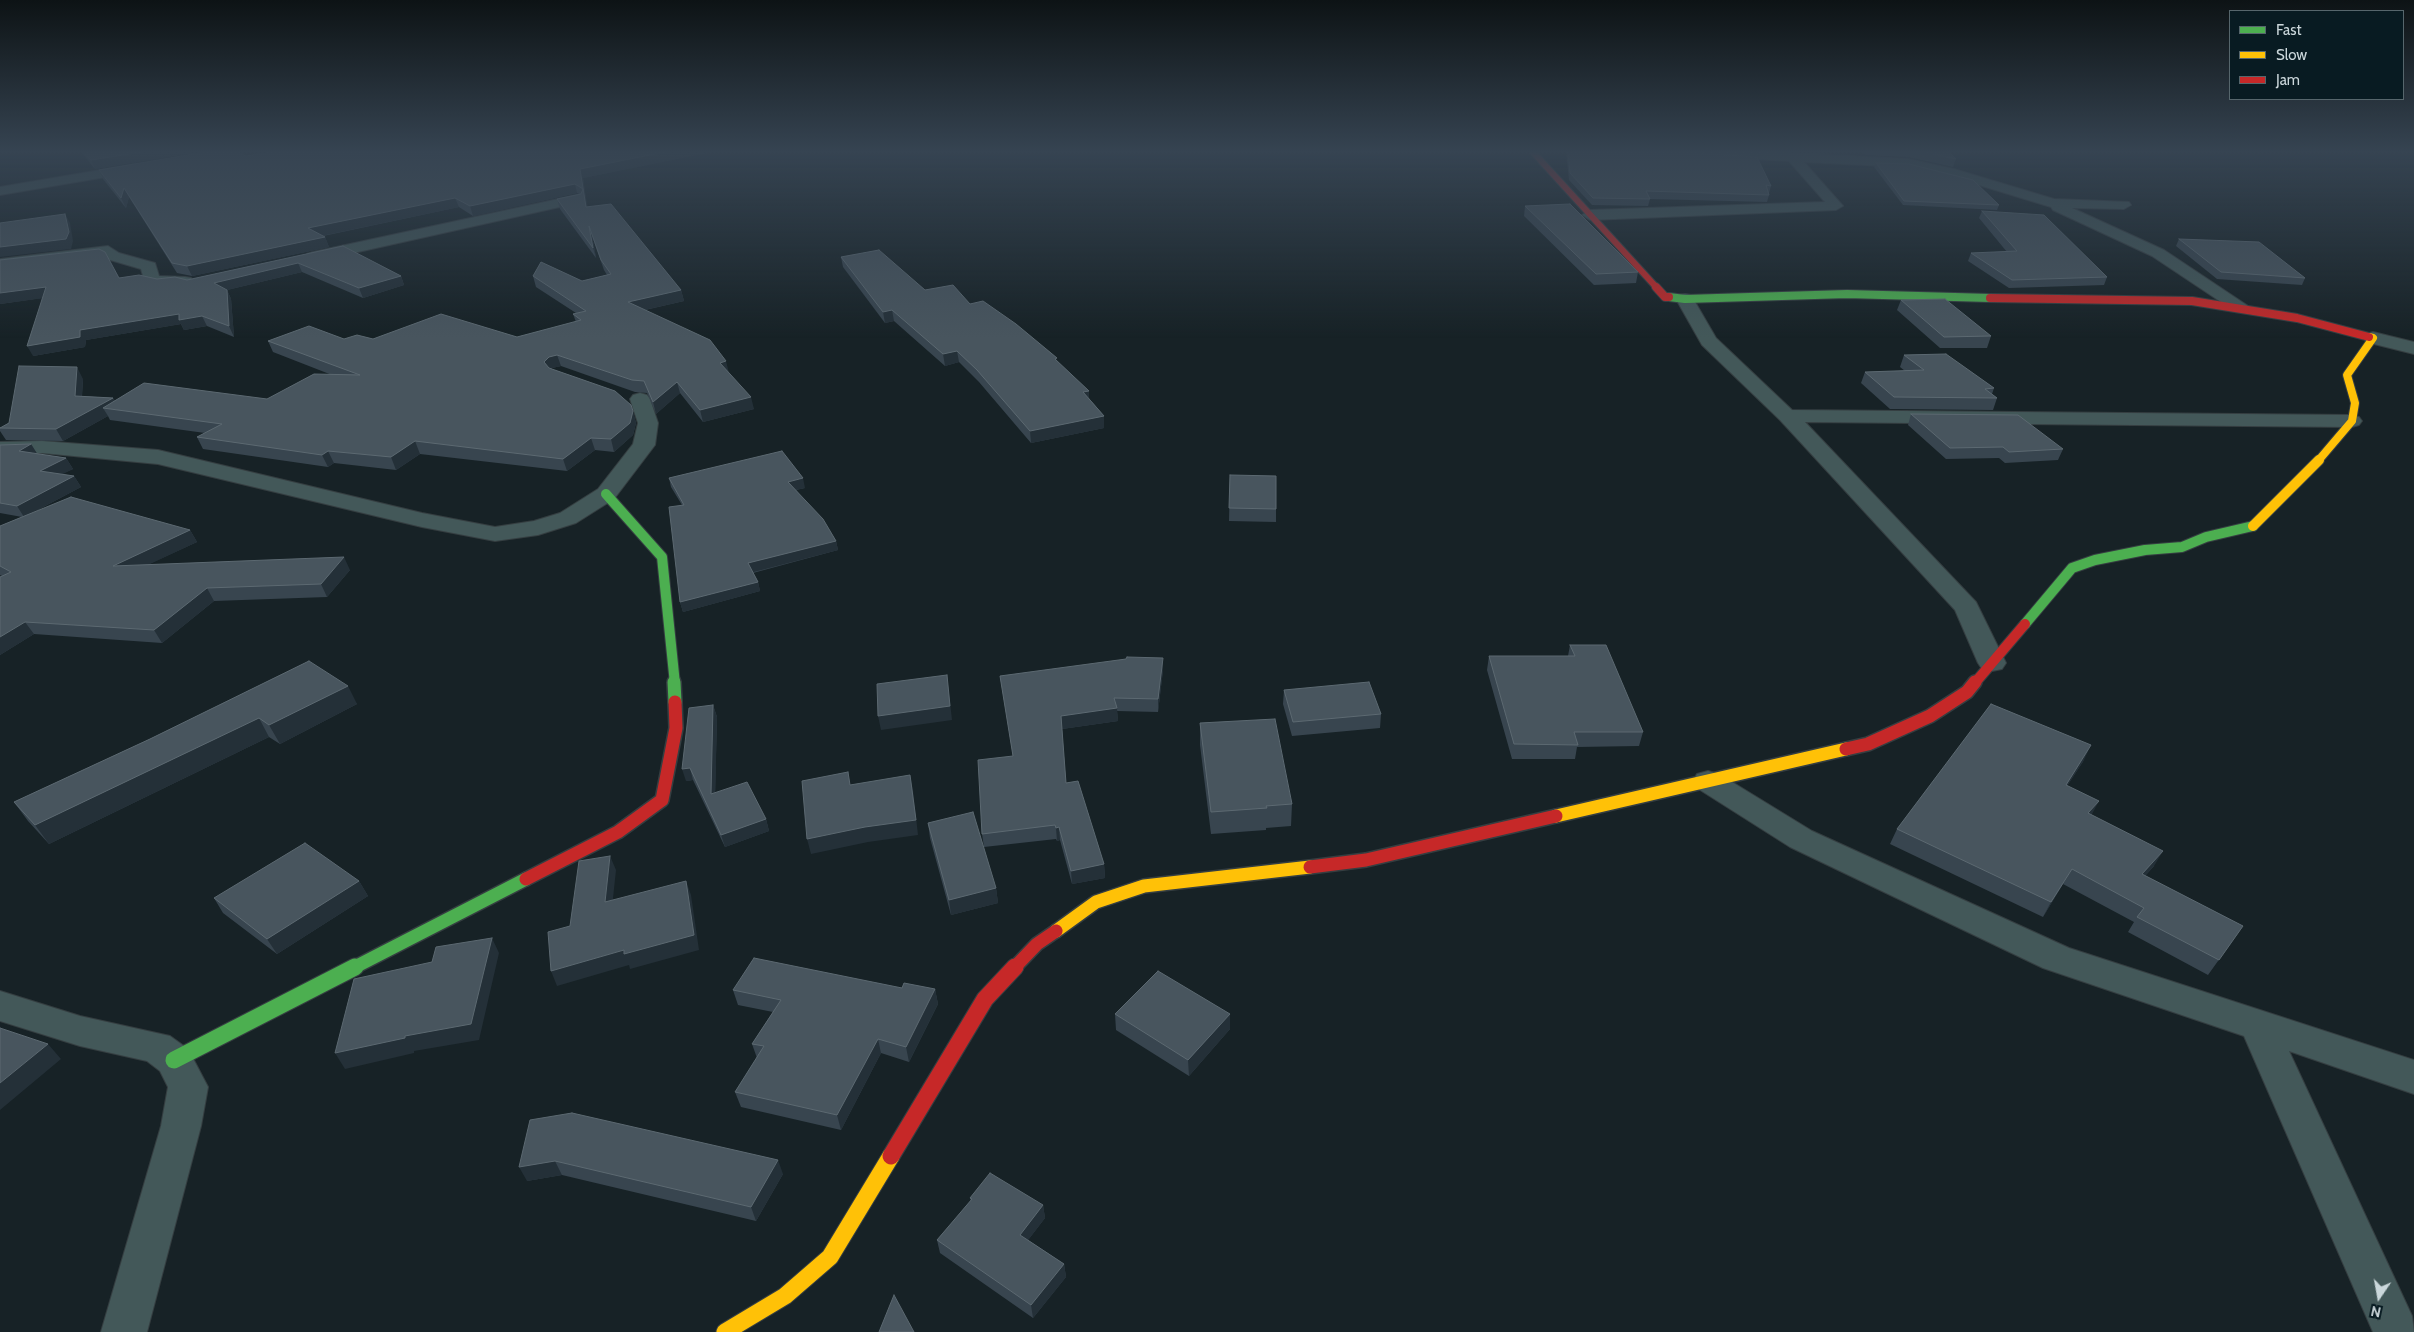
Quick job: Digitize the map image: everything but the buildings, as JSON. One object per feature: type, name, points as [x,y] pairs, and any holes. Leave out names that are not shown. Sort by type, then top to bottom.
[{"type":"street","points":[[298,260],[508,214]]},
{"type":"street","points":[[1590,215],[1613,214]]},
{"type":"street","points":[[2073,214],[2158,253],[2242,308]]},
{"type":"street","points":[[1590,215],[1665,297],[1685,299],[1847,294],[2192,301],[2297,318],[2414,348]]},
{"type":"street","points":[[0,264],[108,250],[114,256],[149,266],[151,279],[162,282],[181,280],[192,283],[201,281]]},
{"type":"street","points":[[1685,299],[1709,341],[1787,416],[1967,607],[1992,663]]},
{"type":"street","points":[[725,1332],[785,1296],[830,1257],[985,999],[1037,944],[1096,902],[1144,886],[1366,860],[1868,744],[1930,716],[1968,692],[2072,568],[2095,560],[2145,550],[2182,547],[2206,537],[2256,525],[2312,468],[2352,421],[2355,403],[2347,375],[2373,338]]},
{"type":"street","points":[[0,448],[42,447],[158,457],[422,520],[494,534],[538,528],[568,518],[606,494],[644,445],[648,423],[643,407],[618,394]]},
{"type":"street","points":[[1787,416],[2352,421]]},
{"type":"street","points":[[174,1060],[618,832],[662,800],[676,728],[674,664],[662,557],[606,494]]},
{"type":"street","points":[[1708,781],[1801,840],[2056,958],[2414,1077]]},
{"type":"street","points":[[0,1006],[80,1031],[156,1047],[174,1060],[188,1087],[181,1126],[124,1332]]},
{"type":"street","points":[[2258,1025],[2396,1332]]},
{"type":"traffic: fast","points":[[1669,297],[1685,299],[1847,294],[1990,298]]},
{"type":"traffic: fast","points":[[606,494],[662,557],[674,664],[675,702]]},
{"type":"traffic: fast","points":[[2025,624],[2072,568],[2095,560],[2145,550],[2182,547],[2206,537],[2253,526]]},
{"type":"traffic: fast","points":[[174,1060],[526,879]]},
{"type":"traffic: slow","points":[[2253,526],[2312,469],[2352,421],[2355,403],[2347,375],[2373,338],[2369,337]]},
{"type":"traffic: slow","points":[[1556,816],[1846,749]]},
{"type":"traffic: slow","points":[[1056,931],[1096,902],[1144,886],[1310,867]]},
{"type":"traffic: slow","points":[[725,1332],[785,1296],[830,1257],[891,1156]]},
{"type":"traffic: jam","points":[[1590,214],[1665,297],[1669,297]]},
{"type":"traffic: jam","points":[[1990,298],[2192,301],[2297,318],[2369,337]]},
{"type":"traffic: jam","points":[[1846,749],[1868,744],[1930,716],[1967,692],[2025,624]]},
{"type":"traffic: jam","points":[[526,879],[618,832],[662,800],[676,728],[675,702]]},
{"type":"traffic: jam","points":[[1310,867],[1366,860],[1556,816]]},
{"type":"traffic: jam","points":[[891,1156],[985,999],[1037,944],[1056,931]]}]
